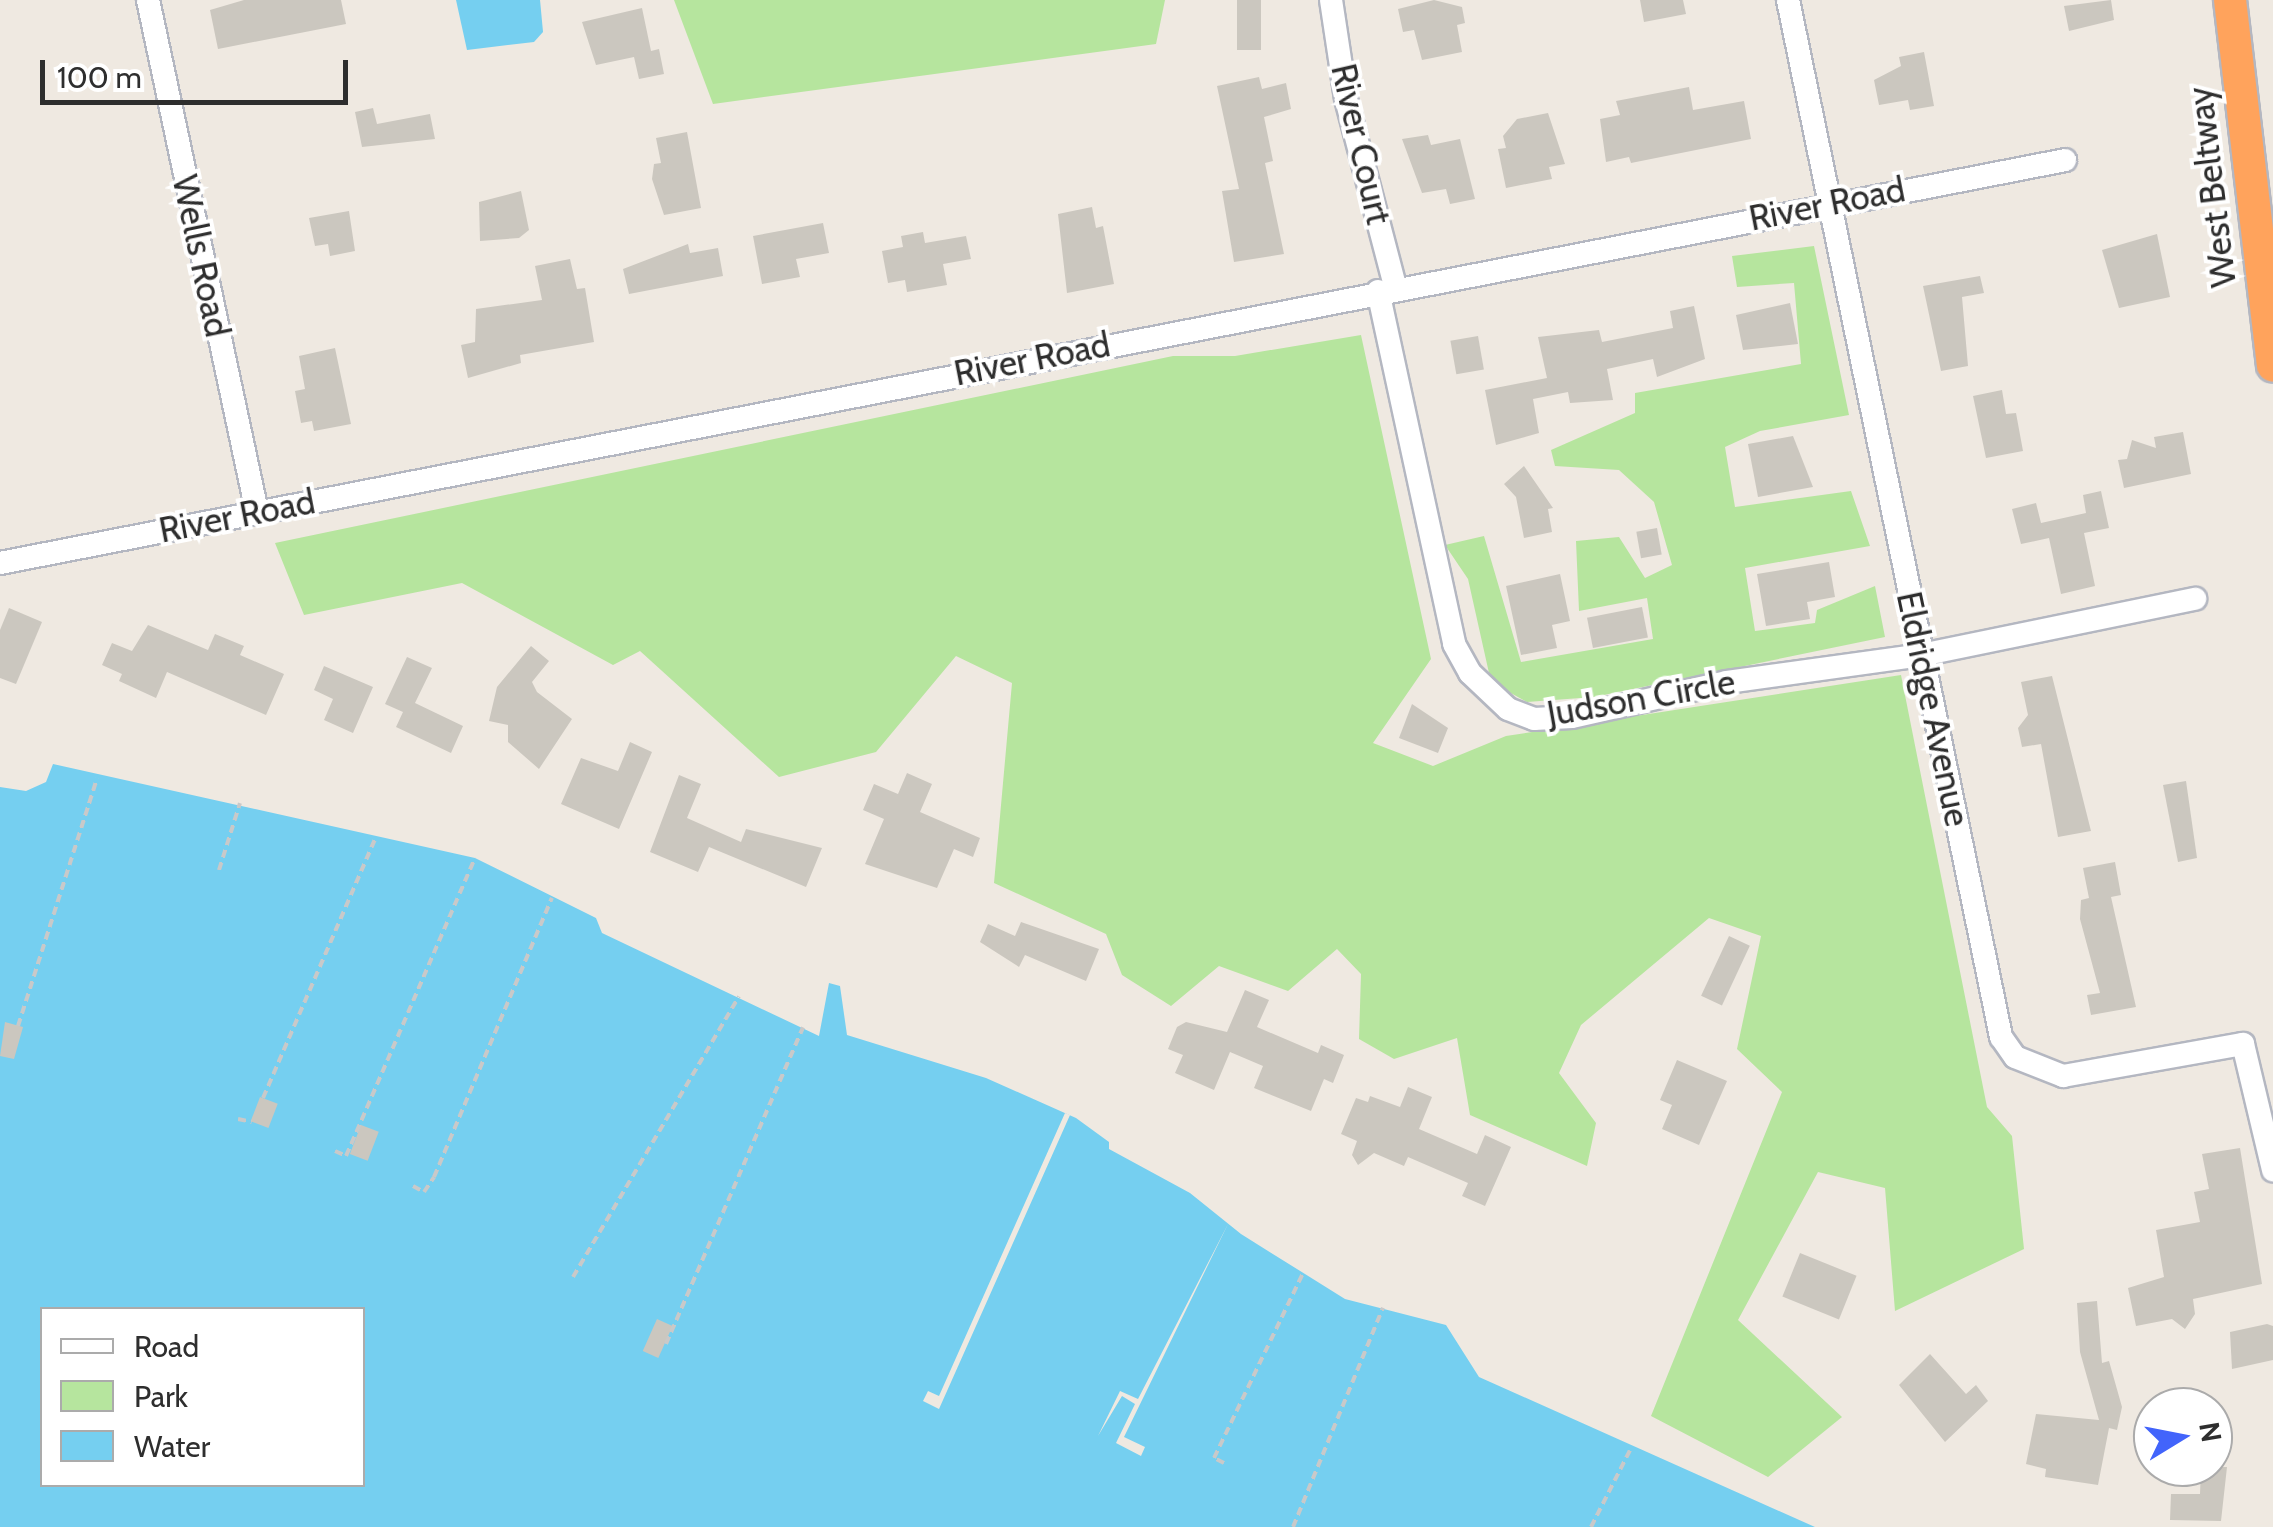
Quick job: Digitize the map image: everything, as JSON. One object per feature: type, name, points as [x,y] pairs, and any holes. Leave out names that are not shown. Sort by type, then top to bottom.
[{"type":"highway","name":"West Beltway","points":[[2230,0],[2273,365]]},
{"type":"street","name":"Wells Road","points":[[148,0],[257,512]]},
{"type":"street","name":"River Court","points":[[1331,0],[1346,99],[1387,289]]},
{"type":"street","name":"Eldridge Avenue","points":[[1788,0],[2001,1037],[2015,1056],[2064,1076],[2243,1044],[2273,1170]]},
{"type":"street","name":"River Road","points":[[0,562],[2065,160]]},
{"type":"street","name":"Judson Circle","points":[[1387,289],[1454,644],[1470,674],[1508,709],[1534,719],[1572,717],[1727,682],[1921,655],[2195,599]]},
{"type":"path","points":[[18,1026],[97,778]]},
{"type":"path","points":[[219,870],[240,803]]},
{"type":"path","points":[[263,1098],[376,837]]},
{"type":"path","points":[[335,1151],[346,1156],[475,858]]},
{"type":"path","points":[[413,1186],[424,1192],[434,1176],[552,898]]},
{"type":"path","points":[[573,1277],[739,996]]},
{"type":"path","points":[[666,1344],[802,1027]]},
{"type":"path","points":[[238,1119],[252,1122]]},
{"type":"path","points":[[1224,1463],[1214,1458],[1304,1273]]},
{"type":"path","points":[[1293,1527],[1382,1308]]},
{"type":"path","points":[[1591,1527],[1630,1450]]},
{"type":"green space","points":[[674,0],[1165,0],[1156,44],[713,104]]},
{"type":"green space","points":[[1814,246],[1849,415],[1760,431],[1725,447],[1735,507],[1851,491],[1870,546],[1745,568],[1755,631],[1815,623],[1817,610],[1875,586],[1885,637],[1594,697],[1527,702],[1491,682],[1468,579],[1445,545],[1484,536],[1521,662],[1653,639],[1647,598],[1579,611],[1576,541],[1619,537],[1645,578],[1672,565],[1654,502],[1619,470],[1555,466],[1551,450],[1635,413],[1635,393],[1801,364],[1794,283],[1737,287],[1732,256]]},
{"type":"green space","points":[[1361,335],[1431,659],[1373,743],[1433,766],[1506,736],[1901,675],[1987,1107],[2012,1136],[2024,1249],[1895,1311],[1885,1188],[1818,1172],[1738,1320],[1842,1417],[1768,1477],[1651,1416],[1782,1092],[1737,1049],[1761,936],[1709,918],[1581,1025],[1559,1073],[1596,1123],[1587,1166],[1470,1115],[1457,1038],[1394,1059],[1359,1039],[1361,974],[1337,949],[1288,991],[1219,966],[1171,1006],[1122,975],[1106,934],[994,883],[1012,683],[956,656],[876,752],[779,777],[640,651],[613,665],[462,583],[304,615],[275,543],[1173,356],[1235,356]]},
{"type":"water","points":[[456,0],[540,0],[543,32],[534,42],[467,50]]},
{"type":"water","points":[[53,764],[475,858],[596,918],[602,933],[819,1036],[829,983],[840,986],[847,1035],[986,1078],[1076,1118],[1109,1142],[1109,1149],[1190,1193],[1241,1234],[1345,1299],[1446,1325],[1479,1377],[1815,1527],[0,1527],[0,787],[26,791],[46,782]]},
{"type":"pier","points":[[1065,1113],[1070,1115],[939,1409],[923,1401],[928,1391],[939,1396]]},
{"type":"pier","points":[[1228,1224],[1124,1437],[1145,1447],[1141,1456],[1116,1443],[1135,1404],[1122,1396],[1098,1436],[1120,1391],[1138,1399]]},
{"type":"building","points":[[244,0],[341,0],[346,24],[218,49],[210,10]]},
{"type":"building","points":[[1237,0],[1261,0],[1261,50],[1237,50]]},
{"type":"building","points":[[1434,0],[1462,7],[1465,23],[1457,25],[1462,52],[1422,60],[1414,30],[1403,32],[1398,9]]},
{"type":"building","points":[[1640,0],[1683,0],[1686,14],[1644,22]]},
{"type":"building","points":[[2111,0],[2114,20],[2069,31],[2064,6]]},
{"type":"building","points":[[642,8],[651,51],[659,49],[664,74],[639,79],[634,57],[596,65],[582,22]]},
{"type":"building","points":[[1924,52],[1934,106],[1910,110],[1908,100],[1879,105],[1874,80],[1901,66],[1899,57]]},
{"type":"building","points":[[1259,77],[1262,89],[1286,83],[1291,109],[1264,117],[1273,161],[1265,163],[1284,254],[1234,262],[1222,191],[1239,189],[1217,86]]},
{"type":"building","points":[[1689,87],[1693,110],[1744,101],[1751,139],[1631,163],[1629,157],[1606,162],[1600,119],[1620,115],[1616,101]]},
{"type":"building","points":[[373,108],[377,124],[430,114],[435,139],[362,147],[355,112]]},
{"type":"building","points":[[1548,113],[1565,164],[1549,167],[1552,179],[1506,188],[1498,149],[1506,148],[1503,136],[1517,119]]},
{"type":"building","points":[[687,132],[701,208],[664,215],[652,179],[654,164],[661,163],[656,138]]},
{"type":"building","points":[[1428,135],[1431,145],[1460,139],[1475,199],[1450,204],[1446,189],[1422,193],[1402,139]]},
{"type":"building","points":[[521,191],[529,230],[519,238],[480,241],[479,202]]},
{"type":"building","points":[[1092,207],[1096,228],[1103,226],[1114,284],[1067,293],[1058,214]]},
{"type":"building","points":[[349,211],[355,251],[330,256],[328,244],[315,246],[309,218]]},
{"type":"building","points":[[823,223],[829,253],[796,259],[800,277],[762,284],[753,236]]},
{"type":"building","points":[[923,232],[925,243],[966,236],[971,259],[943,264],[947,285],[907,292],[905,280],[888,283],[882,251],[903,247],[901,236]]},
{"type":"building","points":[[2157,234],[2170,297],[2119,308],[2102,250]]},
{"type":"building","points":[[688,244],[690,253],[718,248],[723,276],[629,294],[623,269]]},
{"type":"building","points":[[570,259],[577,289],[585,288],[594,342],[520,355],[521,363],[468,378],[461,345],[475,342],[476,309],[542,300],[535,266]]},
{"type":"building","points":[[1980,276],[1984,293],[1962,297],[1968,366],[1941,371],[1923,286]]},
{"type":"building","points":[[1790,303],[1798,344],[1743,350],[1736,315]]},
{"type":"building","points":[[1694,306],[1705,359],[1657,377],[1653,359],[1607,369],[1613,400],[1570,403],[1568,392],[1533,399],[1539,433],[1496,445],[1485,390],[1547,378],[1538,337],[1599,330],[1602,342],[1673,328],[1670,311]]},
{"type":"building","points":[[1478,336],[1484,369],[1456,374],[1450,341]]},
{"type":"building","points":[[335,348],[351,424],[314,431],[312,421],[301,423],[295,391],[305,389],[299,356]]},
{"type":"building","points":[[2002,390],[2006,414],[2016,413],[2023,451],[1986,458],[1973,396]]},
{"type":"building","points":[[2183,432],[2191,474],[2124,488],[2118,460],[2127,459],[2132,440],[2156,448],[2154,437]]},
{"type":"building","points":[[1793,436],[1813,487],[1758,497],[1748,444]]},
{"type":"building","points":[[1524,466],[1553,508],[1548,509],[1552,532],[1524,538],[1516,497],[1504,484]]},
{"type":"building","points":[[2101,491],[2109,528],[2084,533],[2095,586],[2061,594],[2049,538],[2021,544],[2012,509],[2036,503],[2041,523],[2086,513],[2083,495]]},
{"type":"building","points":[[1657,528],[1662,555],[1641,558],[1636,532]]},
{"type":"building","points":[[1829,562],[1835,597],[1807,602],[1810,619],[1766,626],[1757,574]]},
{"type":"building","points":[[1560,574],[1570,621],[1552,625],[1557,648],[1521,655],[1506,586]]},
{"type":"building","points":[[1642,607],[1648,637],[1593,648],[1587,618]]},
{"type":"building","points":[[9,608],[42,622],[16,684],[0,678],[0,630]]},
{"type":"building","points":[[148,625],[208,650],[215,634],[244,646],[240,655],[284,674],[266,715],[167,672],[156,698],[119,681],[122,674],[102,665],[112,643],[132,651]]},
{"type":"building","points":[[531,646],[549,661],[532,682],[537,692],[572,719],[539,769],[508,742],[508,725],[489,721],[497,687]]},
{"type":"building","points":[[407,657],[432,668],[415,703],[463,726],[451,753],[396,727],[403,712],[385,704]]},
{"type":"building","points":[[324,666],[373,687],[353,733],[324,720],[333,699],[314,690]]},
{"type":"building","points":[[2052,676],[2091,831],[2058,837],[2041,744],[2022,747],[2018,728],[2028,715],[2021,682]]},
{"type":"building","points":[[1412,704],[1448,728],[1438,753],[1399,738]]},
{"type":"building","points":[[630,742],[652,752],[619,829],[561,804],[581,758],[618,771]]},
{"type":"building","points":[[907,773],[932,784],[920,812],[980,838],[973,857],[954,849],[937,888],[865,864],[884,819],[863,810],[874,784],[898,794]]},
{"type":"building","points":[[679,775],[701,784],[687,818],[741,842],[746,829],[822,848],[806,887],[709,847],[698,872],[650,852]]},
{"type":"building","points":[[2186,781],[2197,858],[2178,862],[2163,785]]},
{"type":"building","points":[[2115,862],[2121,895],[2111,897],[2136,1007],[2091,1015],[2087,995],[2100,993],[2080,919],[2081,900],[2089,898],[2083,868]]},
{"type":"building","points":[[1021,922],[1099,949],[1086,981],[1025,955],[1019,967],[980,942],[988,924],[1015,936]]},
{"type":"building","points":[[1729,936],[1750,946],[1722,1006],[1701,996]]},
{"type":"building","points":[[1245,990],[1269,1000],[1257,1027],[1318,1053],[1321,1045],[1344,1055],[1333,1083],[1324,1079],[1311,1111],[1254,1088],[1263,1066],[1230,1052],[1214,1090],[1175,1073],[1183,1055],[1168,1049],[1177,1027],[1186,1022],[1227,1032]]},
{"type":"building","points":[[5,1022],[23,1027],[14,1059],[0,1056]]},
{"type":"building","points":[[1677,1060],[1727,1081],[1699,1145],[1662,1129],[1672,1105],[1660,1100]]},
{"type":"building","points":[[1408,1087],[1432,1097],[1419,1129],[1477,1154],[1485,1135],[1511,1147],[1485,1206],[1462,1196],[1468,1183],[1408,1157],[1404,1166],[1374,1153],[1358,1165],[1352,1155],[1357,1141],[1341,1134],[1356,1098],[1368,1102],[1370,1096],[1400,1107]]},
{"type":"building","points":[[260,1097],[278,1104],[268,1128],[251,1121]]},
{"type":"building","points":[[361,1125],[379,1132],[368,1161],[350,1154]]},
{"type":"building","points":[[2240,1148],[2262,1284],[2193,1299],[2195,1314],[2185,1329],[2172,1319],[2136,1326],[2128,1288],[2164,1277],[2156,1230],[2200,1222],[2194,1192],[2209,1189],[2202,1154]]},
{"type":"building","points":[[1800,1253],[1857,1276],[1839,1319],[1782,1297]]},
{"type":"building","points":[[2097,1301],[2102,1363],[2109,1361],[2122,1407],[2117,1430],[2109,1428],[2098,1485],[2045,1477],[2046,1469],[2026,1464],[2036,1414],[2099,1420],[2080,1352],[2077,1303]]},
{"type":"building","points":[[657,1319],[673,1326],[658,1358],[643,1351]]},
{"type":"building","points":[[2273,1326],[2273,1360],[2232,1369],[2230,1332]]},
{"type":"building","points":[[1930,1354],[1966,1394],[1976,1385],[1988,1401],[1945,1442],[1899,1385]]},
{"type":"building","points":[[2200,1487],[2225,1487],[2221,1521],[2170,1520],[2171,1494],[2200,1494]]}]
